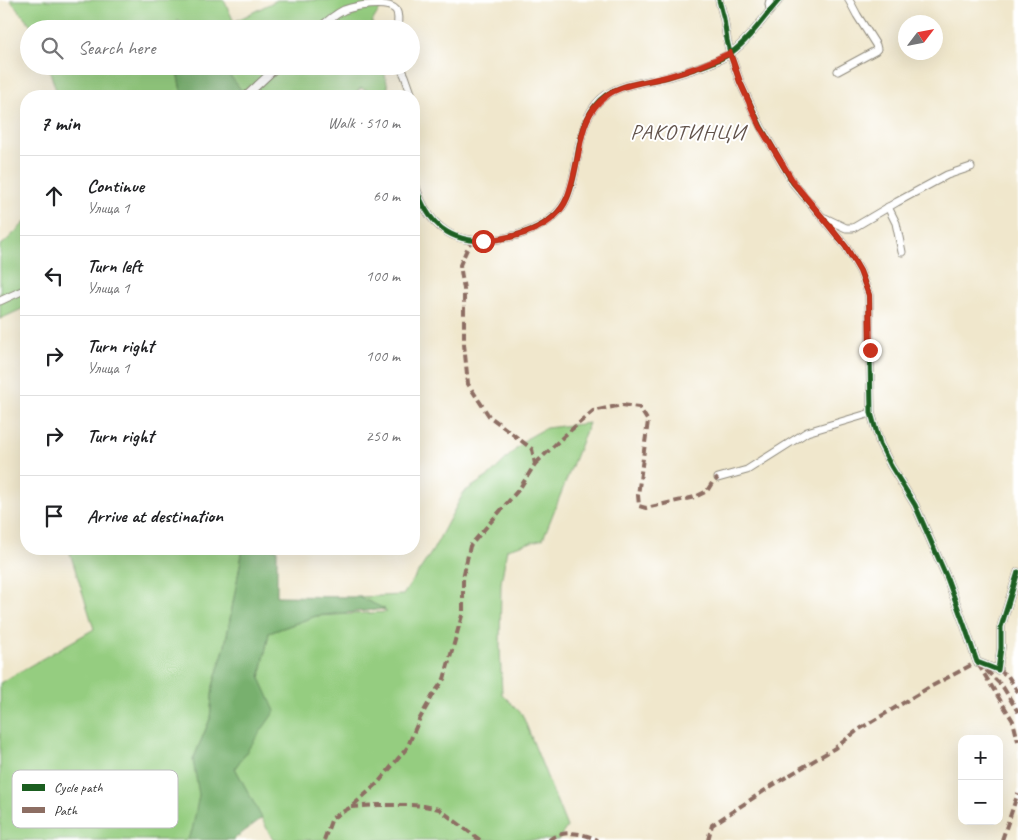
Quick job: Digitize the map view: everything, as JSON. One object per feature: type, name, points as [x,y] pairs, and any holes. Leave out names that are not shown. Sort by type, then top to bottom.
[{"type":"street","points":[[719,0],[730,53],[740,82],[760,127],[794,183],[846,247],[860,271],[869,295],[871,413],[880,444],[915,505],[966,627],[976,662],[998,670],[1001,627],[1018,572]]},
{"type":"street","points":[[770,0],[768,4],[770,10]]},
{"type":"street","points":[[420,198],[423,206],[447,232],[471,240],[504,239],[540,226],[558,214],[567,198],[573,178],[582,129],[592,108],[606,95],[627,86],[666,77],[708,64],[730,53],[780,0]]},
{"type":"street","points":[[838,72],[877,49],[849,0]]},
{"type":"street","points":[[329,20],[344,10],[381,3],[390,5],[396,10],[398,20]]},
{"type":"street","points":[[252,90],[268,75]]},
{"type":"street","points":[[404,75],[410,90]]},
{"type":"street","points":[[822,217],[846,228],[853,228],[947,175],[971,167]]},
{"type":"street","points":[[888,207],[896,223],[902,252]]},
{"type":"street","points":[[0,301],[20,292]]},
{"type":"street","points":[[718,478],[747,470],[807,432],[871,413]]},
{"type":"green space","points":[[10,0],[224,0],[233,20],[178,20],[27,20]]},
{"type":"green space","points":[[277,0],[385,0],[373,20],[238,20]]},
{"type":"green space","points":[[51,75],[178,75],[181,90],[56,90]]},
{"type":"green space","points":[[178,75],[229,75],[241,90],[181,90]]},
{"type":"green space","points":[[229,75],[385,75],[389,90],[366,90],[361,88],[359,90],[241,90]]},
{"type":"green space","points":[[20,227],[20,310],[0,319],[0,245]]},
{"type":"green space","points":[[589,423],[543,539],[507,549],[501,583],[500,647],[502,694],[522,714],[567,827],[558,840],[345,840],[342,838],[341,840],[273,840],[235,768],[274,711],[260,678],[269,633],[316,616],[387,612],[359,597],[403,595],[433,550],[464,492],[490,475],[526,439],[546,428]]},
{"type":"green space","points":[[71,555],[242,555],[225,646],[213,686],[210,719],[193,760],[202,796],[192,831],[187,840],[0,840],[0,683],[94,629]]},
{"type":"green space","points":[[242,555],[277,555],[277,596],[359,597],[385,609],[316,616],[269,633],[260,678],[275,711],[235,768],[262,818],[233,840],[187,840],[192,831],[199,795],[193,760],[210,719],[213,686],[225,646]]},
{"type":"marked path","points":[[324,840],[332,818],[351,807],[377,784],[407,748],[419,720],[444,679],[463,612],[463,578],[470,546],[520,488],[535,464],[532,449],[489,416],[468,384],[464,344],[464,289],[460,265],[471,240]]},
{"type":"marked path","points":[[535,464],[593,411],[622,405],[639,407],[648,421],[638,495],[639,506],[646,508],[695,497],[707,491],[718,478]]},
{"type":"marked path","points":[[708,840],[712,825],[773,785],[835,748],[858,730],[928,688],[977,662]]},
{"type":"marked path","points":[[978,664],[1013,721],[1018,741]]},
{"type":"marked path","points":[[986,670],[1003,687],[1018,712]]},
{"type":"marked path","points":[[998,670],[1008,676],[1018,692]]},
{"type":"marked path","points":[[1002,840],[1018,793]]},
{"type":"marked path","points":[[351,807],[411,805],[439,809],[480,840]]},
{"type":"marked path","points":[[549,840],[566,833],[598,840]]},
{"type":"cycle path","points":[[719,0],[730,53],[740,82],[761,127],[793,183],[846,247],[860,271],[869,295],[871,413],[880,444],[915,505],[947,578],[977,662],[998,670],[1001,627],[1018,572]]},
{"type":"cycle path","points":[[420,198],[429,215],[440,227],[452,235],[463,239],[486,241],[513,236],[545,223],[554,216],[567,198],[585,125],[591,111],[600,100],[620,88],[668,77],[717,61],[731,53],[744,41],[779,0]]},
{"type":"district","name":"РАКОТИНЦИ","points":[[688,131]]},
{"type":"route","points":[[483,241],[504,239],[526,232],[540,226],[558,214],[567,198],[573,178],[582,129],[592,108],[606,95],[627,86],[666,77],[708,64],[730,53],[740,82],[760,127],[794,183],[846,247],[860,271],[869,295],[870,350]]}]
